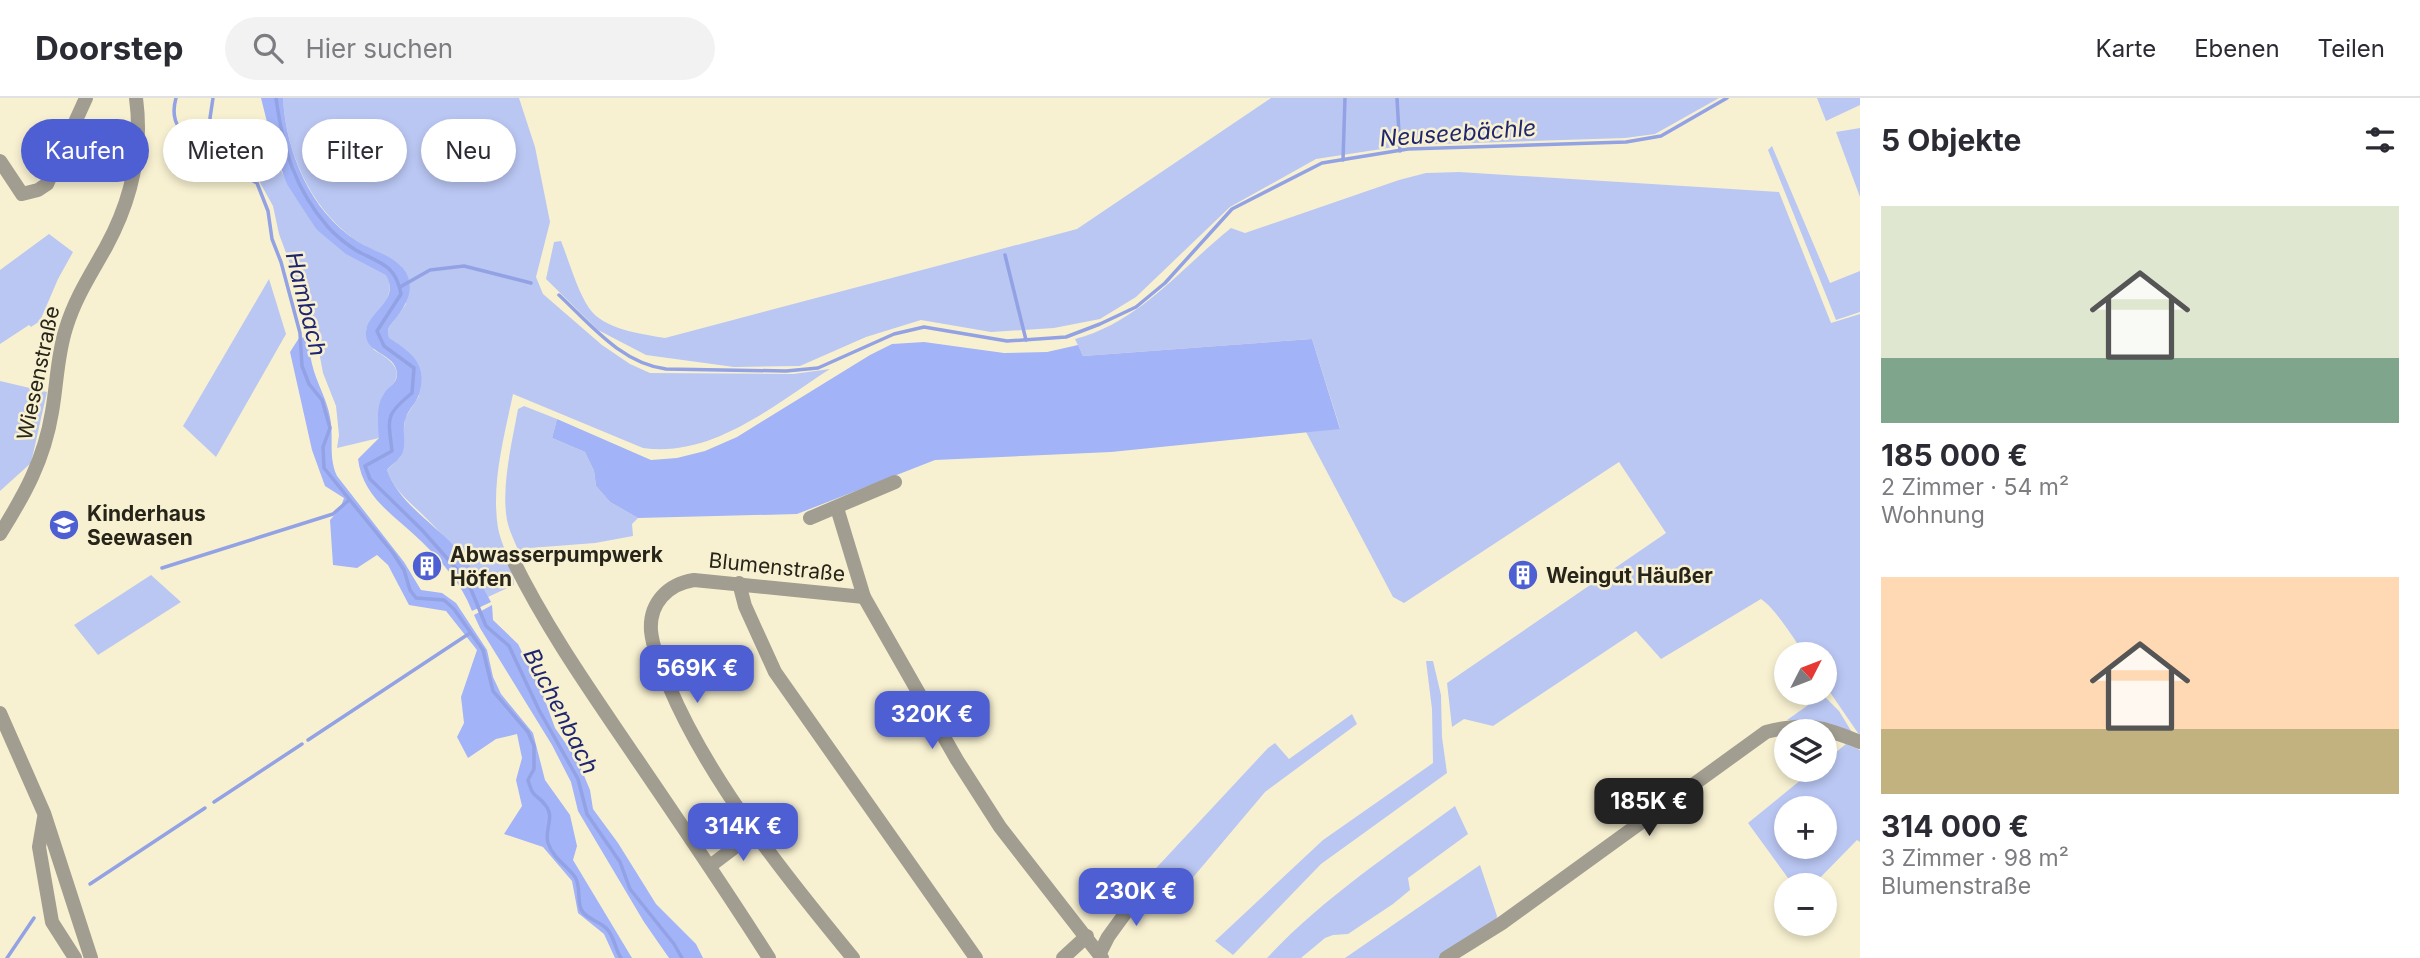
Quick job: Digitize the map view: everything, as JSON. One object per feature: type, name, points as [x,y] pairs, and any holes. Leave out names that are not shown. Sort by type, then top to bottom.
[{"type":"street","points":[[0,162],[22,194],[38,190],[47,184],[86,98]]},
{"type":"street","name":"Wiesenstraße","points":[[0,534],[26,493],[43,449],[52,411],[59,356],[75,300],[107,244],[128,196],[138,147],[136,98]]},
{"type":"street","points":[[810,518],[895,482]]},
{"type":"street","points":[[837,508],[864,597],[957,760],[1000,827],[1101,956]]},
{"type":"street","points":[[512,558],[525,586],[592,693],[769,958]]},
{"type":"street","name":"Blumenstraße","points":[[853,958],[755,832],[694,738],[661,667],[651,629],[652,617],[663,594],[679,582],[694,580],[739,583],[864,597]]},
{"type":"street","points":[[739,583],[745,606],[775,672],[976,958]]},
{"type":"street","points":[[0,713],[44,813],[92,958]]},
{"type":"street","points":[[1446,958],[1502,923],[1766,732],[1793,725],[1830,730],[1860,742]]},
{"type":"street","points":[[44,813],[39,847],[52,922],[75,958]]},
{"type":"street","points":[[710,866],[755,832]]},
{"type":"street","points":[[1101,956],[1108,937],[1145,886]]},
{"type":"street","points":[[1063,958],[1087,936]]},
{"type":"shaded area","points":[[261,98],[283,98],[285,119],[266,119]]},
{"type":"shaded area","points":[[283,98],[519,98],[535,147],[550,222],[536,277],[543,294],[602,345],[630,364],[650,373],[793,374],[830,369],[765,412],[718,437],[669,449],[643,448],[513,394],[499,461],[496,511],[514,585],[488,597],[461,556],[399,491],[387,470],[401,456],[405,418],[419,396],[389,338],[388,329],[406,304],[401,266],[354,239],[338,226],[306,182],[407,182],[407,119],[302,119],[302,175],[289,138],[288,119],[285,118]]},
{"type":"shaded area","points":[[1271,98],[1719,98],[1655,134],[1625,138],[1408,145],[1316,159],[1230,207],[1136,297],[1100,319],[1054,328],[991,332],[921,320],[866,337],[800,366],[734,367],[646,355],[598,330],[546,279],[554,242],[561,241],[581,293],[595,315],[613,326],[665,338],[1077,229]]},
{"type":"shaded area","points":[[1817,98],[1860,98],[1860,105],[1826,121]]},
{"type":"shaded area","points":[[1860,128],[1860,197],[1836,132]]},
{"type":"shaded area","points":[[288,134],[302,174],[302,182],[306,182],[326,214],[357,241],[399,264],[408,277],[408,298],[388,329],[389,338],[416,360],[420,367],[421,384],[418,397],[407,414],[402,454],[387,470],[399,492],[455,547],[479,581],[491,602],[472,611],[451,574],[422,542],[382,506],[366,485],[361,473],[358,459],[379,438],[379,405],[397,377],[395,366],[370,345],[366,332],[372,318],[387,299],[389,284],[386,275],[346,254],[316,229],[287,184]]},
{"type":"shaded area","points":[[1772,146],[1830,283],[1860,271],[1860,312],[1836,320],[1768,150]]},
{"type":"shaded area","points":[[1459,172],[1779,192],[1831,323],[1860,314],[1860,736],[1838,704],[1838,642],[1796,642],[1761,599],[1661,659],[1636,631],[1493,726],[1464,719],[1452,727],[1447,683],[1666,533],[1619,462],[1404,603],[1393,597],[1306,432],[1340,428],[1312,339],[1083,356],[1075,339],[1098,331],[1140,307],[1231,228],[1245,233],[1426,173]]},
{"type":"shaded area","points":[[260,182],[288,182],[316,229],[387,275],[388,297],[366,329],[374,350],[393,364],[397,373],[393,384],[382,397],[379,438],[337,448],[339,435],[336,406],[323,373],[315,331],[279,234],[273,206]]},
{"type":"shaded area","points":[[49,234],[73,252],[40,321],[0,344],[0,270]]},
{"type":"shaded area","points":[[269,279],[286,334],[216,457],[183,426]]},
{"type":"shaded area","points":[[308,337],[314,371],[330,417],[333,462],[337,476],[404,562],[421,590],[442,593],[456,603],[487,650],[493,677],[501,694],[533,733],[545,780],[570,815],[577,846],[573,860],[632,958],[615,958],[604,934],[578,913],[572,881],[543,847],[504,834],[522,806],[516,780],[522,758],[517,734],[496,739],[468,758],[457,737],[464,723],[461,697],[477,650],[446,611],[409,605],[388,565],[377,555],[357,568],[333,565],[330,520],[340,509],[344,498],[325,486],[312,450],[290,352],[299,338]]},
{"type":"shaded area","points":[[1312,339],[1340,429],[1111,452],[935,460],[797,514],[638,518],[610,502],[596,486],[594,471],[585,452],[552,438],[557,419],[651,460],[677,458],[705,451],[737,437],[892,344],[924,342],[1004,353],[1047,352],[1078,345],[1083,356]]},
{"type":"shaded area","points":[[0,381],[47,392],[31,463],[0,491]]},
{"type":"shaded area","points":[[524,406],[557,419],[552,438],[585,452],[594,471],[596,486],[610,502],[638,518],[632,524],[633,536],[595,543],[530,548],[519,552],[508,524],[505,493],[518,409]]},
{"type":"shaded area","points":[[151,575],[181,602],[98,655],[74,625]]},
{"type":"shaded area","points":[[492,605],[493,620],[518,644],[542,692],[555,728],[578,761],[590,790],[593,809],[656,904],[696,944],[703,958],[669,958],[644,922],[578,811],[571,782],[552,745],[480,628],[474,615]]},
{"type":"shaded area","points":[[1426,661],[1433,661],[1441,695],[1442,737],[1447,773],[1321,864],[1233,955],[1215,941],[1323,840],[1433,763],[1432,709]]},
{"type":"shaded area","points":[[1808,705],[1833,705],[1853,734],[1837,730],[1837,719],[1788,719]]},
{"type":"shaded area","points":[[1352,714],[1357,724],[1265,792],[1179,894],[1165,899],[1145,880],[1268,748],[1275,743],[1289,759]]},
{"type":"shaded area","points":[[1846,744],[1860,750],[1860,842],[1857,840],[1825,873],[1784,873],[1774,859],[1837,859],[1837,796],[1781,796],[1798,782],[1837,782],[1837,751]]},
{"type":"shaded area","points":[[1774,802],[1774,859],[1748,823]]},
{"type":"shaded area","points":[[1455,806],[1468,834],[1408,878],[1410,890],[1393,904],[1348,934],[1325,938],[1301,958],[1267,958],[1310,916]]},
{"type":"shaded area","points":[[1480,865],[1497,916],[1495,925],[1440,958],[1345,958]]},
{"type":"waterway","points":[[175,119],[176,98]]},
{"type":"waterway","name":"Hambach","points":[[213,98],[210,118],[217,151],[234,170],[257,183],[268,211],[272,239],[300,333],[302,366],[309,384],[322,400],[330,428],[323,447],[324,468],[393,553],[416,598],[444,600],[454,609],[483,650],[493,691],[528,732],[534,746],[534,769],[528,780],[534,794],[549,810],[547,838],[550,848],[575,877],[583,912],[607,929],[621,958]]},
{"type":"waterway","name":"Buchenbach","points":[[276,98],[282,134],[292,167],[316,212],[328,227],[354,249],[388,268],[399,285],[401,294],[377,331],[384,346],[414,368],[412,393],[390,418],[392,451],[365,466],[370,479],[422,530],[468,582],[486,626],[509,646],[539,710],[578,779],[587,814],[620,862],[630,889],[682,958]]},
{"type":"waterway","points":[[1343,160],[1345,98]]},
{"type":"waterway","points":[[1397,98],[1400,151]]},
{"type":"waterway","name":"Neuseebächle","points":[[559,295],[621,351],[635,359],[666,369],[786,371],[818,368],[894,334],[924,327],[1007,341],[1066,337],[1136,307],[1165,283],[1232,209],[1322,163],[1408,149],[1626,142],[1661,136],[1727,98]]},
{"type":"waterway","points":[[1005,255],[1026,340]]},
{"type":"waterway","name":"Neuseebächle","points":[[400,287],[430,270],[464,266],[531,283]]},
{"type":"waterway","points":[[162,568],[333,514],[349,500]]},
{"type":"waterway","points":[[308,740],[470,633]]},
{"type":"waterway","points":[[214,802],[302,744]]},
{"type":"waterway","points":[[90,884],[205,808]]},
{"type":"waterway","points":[[7,958],[34,918]]},
{"type":"place","name":"Kinderhaus Seewasen","points":[[64,525]]},
{"type":"place","name":"Abwasserpumpwerk Höfen","points":[[427,566]]},
{"type":"place","name":"Weingut Häußer","points":[[1523,575]]}]
